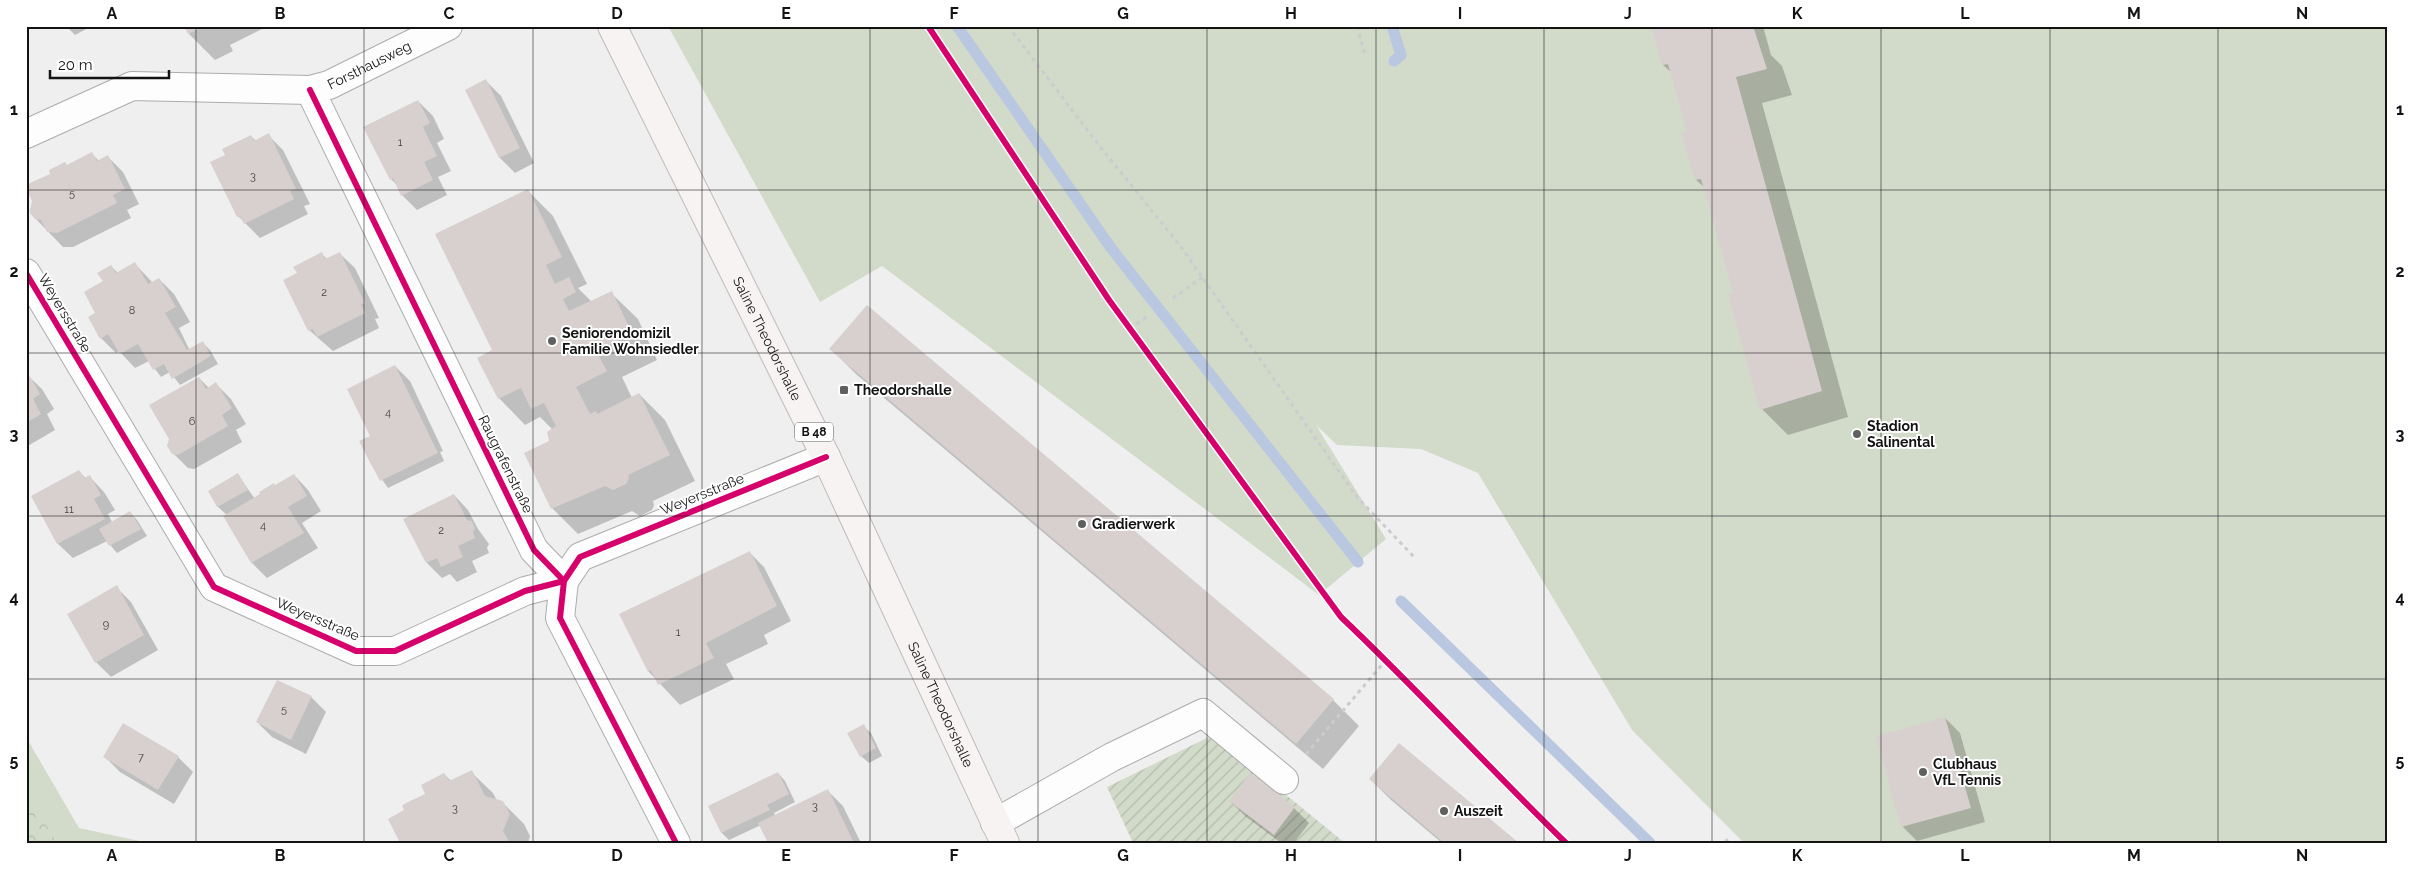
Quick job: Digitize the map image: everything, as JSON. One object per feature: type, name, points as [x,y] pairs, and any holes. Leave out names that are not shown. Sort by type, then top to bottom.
[{"type":"main road","name":"Saline Theodorshalle","points":[[612,26],[826,457],[1000,833]]},
{"type":"street","name":"Forsthausweg","points":[[26,134],[132,86],[310,90],[329,85],[448,26]]},
{"type":"street","name":"Raugrafenstraße","points":[[310,90],[534,550],[564,581]]},
{"type":"street","name":"Weyersstraße","points":[[26,273],[214,587],[356,651],[395,651],[525,591],[564,581],[580,557],[826,457]]},
{"type":"street","points":[[564,581],[560,618],[676,843]]},
{"type":"street","points":[[1000,833],[1112,758],[1203,713],[1284,780]]},
{"type":"path","points":[[1008,26],[1094,139],[1181,247],[1358,497],[1415,558]]},
{"type":"path","points":[[1357,26],[1365,56]]},
{"type":"path","points":[[1174,298],[1202,277]]},
{"type":"path","points":[[1130,329],[1148,316]]},
{"type":"path","points":[[1124,322],[1135,337]]},
{"type":"path","points":[[1380,654],[1393,667]]},
{"type":"path","points":[[1284,780],[1386,660]]},
{"type":"green space","name":"Stadion Salinental","points":[[668,26],[2388,26],[2388,843],[1744,843],[1632,730],[1478,473],[1421,449],[1337,445],[1316,425],[1386,539],[1319,595],[882,266],[820,302]]},
{"type":"green space","points":[[1213,735],[1345,843],[1133,843],[1107,787]]},
{"type":"green space","points":[[26,737],[79,828],[149,843],[26,843]]},
{"type":"green space","points":[[26,792],[57,843],[26,843]]},
{"type":"building","points":[[184,26],[204,26],[188,34]]},
{"type":"building","points":[[1651,26],[1753,26],[1767,69],[1736,77],[1822,391],[1760,410],[1728,294],[1733,293],[1701,179],[1695,180],[1681,133],[1687,132],[1668,64],[1662,65]]},
{"type":"building","points":[[486,79],[520,148],[499,158],[465,90]]},
{"type":"building","points":[[418,100],[430,123],[423,127],[437,156],[424,162],[433,180],[401,196],[393,178],[390,180],[363,127]]},
{"type":"building","points":[[269,133],[296,189],[290,191],[294,199],[244,224],[240,216],[237,217],[210,162],[225,155],[222,149],[251,135],[254,141]]},
{"type":"building","points":[[92,152],[97,161],[108,155],[125,189],[113,195],[117,203],[57,233],[47,232],[41,220],[35,219],[30,213],[32,201],[26,188],[30,183],[50,174],[49,170],[65,162],[67,165]]},
{"type":"building","name":"Seniorendomizil Familie Wohnsiedler","points":[[528,189],[562,257],[546,265],[555,284],[569,277],[576,292],[563,299],[569,311],[612,291],[632,333],[596,351],[607,371],[576,387],[590,414],[596,411],[597,414],[639,393],[670,455],[628,475],[629,478],[626,484],[613,490],[605,486],[551,509],[524,453],[549,441],[547,432],[556,426],[544,403],[531,409],[521,388],[498,399],[477,358],[492,350],[435,234]]},
{"type":"building","points":[[322,252],[325,259],[340,252],[365,303],[361,304],[365,313],[317,337],[313,329],[308,331],[283,280],[297,273],[293,267]]},
{"type":"building","points":[[135,262],[148,284],[159,278],[176,307],[165,313],[187,350],[203,341],[211,356],[172,379],[164,364],[153,370],[138,344],[120,354],[108,334],[100,339],[88,317],[95,313],[84,292],[103,281],[97,273],[111,265],[116,273]]},
{"type":"building","name":"Gradierwerk","points":[[867,305],[1334,699],[1296,744],[829,349]]},
{"type":"building","points":[[395,365],[438,453],[380,481],[359,441],[370,436],[347,389]]},
{"type":"building","points":[[26,370],[40,394],[33,399],[41,414],[26,423]]},
{"type":"building","points":[[199,377],[206,389],[216,382],[232,408],[222,415],[228,426],[178,455],[172,454],[167,446],[169,439],[149,405]]},
{"type":"building","points":[[79,470],[84,478],[90,475],[101,495],[94,499],[105,519],[57,544],[31,496]]},
{"type":"building","points":[[238,473],[248,490],[217,507],[208,491]]},
{"type":"building","points":[[294,474],[307,496],[288,507],[304,533],[251,563],[223,516],[260,494],[259,492],[274,483],[275,485]]},
{"type":"building","points":[[454,494],[467,520],[472,521],[475,529],[473,532],[475,538],[458,546],[463,557],[441,567],[437,558],[426,563],[403,519]]},
{"type":"building","points":[[130,511],[141,529],[109,546],[99,529]]},
{"type":"building","points":[[750,551],[777,606],[706,643],[714,658],[658,685],[651,670],[648,672],[619,614]]},
{"type":"building","points":[[117,585],[144,635],[95,663],[67,614]]},
{"type":"building","points":[[277,680],[312,696],[291,740],[256,722]]},
{"type":"building","name":"Clubhaus VfL Tennis","points":[[1945,717],[1971,808],[1901,827],[1876,736]]},
{"type":"building","points":[[123,723],[179,756],[158,790],[103,757]]},
{"type":"building","points":[[864,724],[876,748],[860,757],[847,733]]},
{"type":"building","name":"Auszeit","points":[[1399,743],[1519,843],[1444,843],[1369,779]]},
{"type":"building","points":[[472,770],[485,796],[503,801],[510,814],[503,831],[510,843],[400,843],[388,819],[404,810],[402,806],[404,804],[425,794],[421,785],[444,773],[449,781]]},
{"type":"building","points":[[778,772],[789,794],[767,805],[770,810],[721,833],[708,806]]},
{"type":"building","points":[[1250,773],[1295,807],[1274,835],[1229,801]]},
{"type":"building","points":[[828,789],[854,843],[768,843],[758,823]]},
{"type":"waterway","points":[[957,26],[1111,248],[1358,562]]},
{"type":"waterway","points":[[1392,26],[1401,55],[1394,61]]},
{"type":"waterway","points":[[1401,601],[1650,843]]},
{"type":"cycle path","points":[[928,26],[1109,300],[1341,617],[1566,843]]},
{"type":"cycle path","points":[[310,90],[534,550],[564,581],[560,618],[676,843]]},
{"type":"cycle path","points":[[26,273],[214,587],[356,651],[395,651],[525,591],[564,581],[580,557],[826,457]]},
{"type":"place","name":"Seniorendomizil Familie Wohnsiedler","points":[[552,341]]},
{"type":"place","name":"Theodorshalle","points":[[844,390]]},
{"type":"place","name":"Stadion Salinental","points":[[1857,434]]},
{"type":"place","name":"Gradierwerk","points":[[1082,524]]},
{"type":"place","name":"Clubhaus VfL Tennis","points":[[1923,772]]},
{"type":"place","name":"Auszeit","points":[[1444,811]]}]
